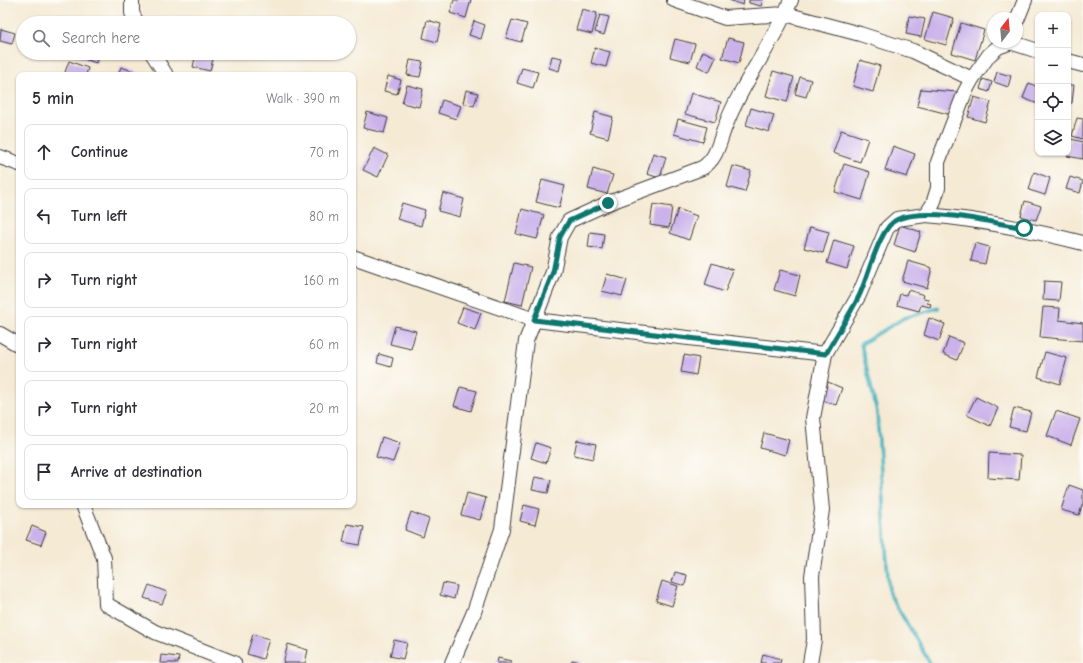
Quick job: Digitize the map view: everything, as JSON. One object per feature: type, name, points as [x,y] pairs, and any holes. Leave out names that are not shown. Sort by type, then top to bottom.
[{"type":"street","points":[[132,0],[132,13],[134,16]]},
{"type":"street","points":[[674,0],[724,18],[785,14],[860,34],[912,51],[972,79]]},
{"type":"street","points":[[452,663],[474,612],[502,529],[526,341],[553,272],[560,237],[569,221],[608,203],[702,168],[710,163],[741,94],[785,14],[791,0]]},
{"type":"street","points":[[1020,12],[1025,0]]},
{"type":"street","points":[[1023,47],[1035,50]]},
{"type":"street","points":[[926,214],[933,204],[938,188],[938,162],[965,92],[972,79],[997,48]]},
{"type":"street","points":[[156,60],[164,72]]},
{"type":"street","points":[[1071,62],[1083,65]]},
{"type":"street","points":[[0,157],[16,163]]},
{"type":"street","points":[[810,663],[814,640],[812,576],[822,510],[813,418],[826,354],[859,295],[887,228],[897,219],[926,214],[984,221],[1024,228],[1083,244]]},
{"type":"street","points":[[356,259],[534,320],[826,354]]},
{"type":"street","points":[[0,334],[16,343]]},
{"type":"street","points":[[84,508],[104,558],[106,604],[155,632],[234,663]]},
{"type":"building","points":[[454,0],[471,0],[466,18],[450,13]]},
{"type":"building","points":[[729,0],[744,0],[743,5]]},
{"type":"building","points":[[749,0],[763,0],[761,6],[749,3]]},
{"type":"building","points":[[582,9],[597,13],[592,34],[576,30]]},
{"type":"building","points":[[933,12],[954,18],[946,45],[925,39]]},
{"type":"building","points":[[600,15],[609,17],[604,35],[595,32]]},
{"type":"building","points":[[909,16],[925,19],[921,37],[906,34]]},
{"type":"building","points":[[427,20],[441,24],[437,42],[423,38]]},
{"type":"building","points":[[512,20],[527,24],[521,42],[506,38]]},
{"type":"building","points":[[474,21],[485,25],[481,39],[469,35]]},
{"type":"building","points":[[961,23],[984,30],[975,60],[952,53]]},
{"type":"building","points":[[1,29],[15,33],[12,44],[0,41]]},
{"type":"building","points":[[728,38],[744,42],[739,63],[722,58]]},
{"type":"building","points":[[675,39],[695,44],[690,62],[670,57]]},
{"type":"building","points":[[595,48],[610,52],[606,67],[591,63]]},
{"type":"building","points":[[703,51],[716,57],[709,72],[697,66]]},
{"type":"building","points":[[552,56],[562,58],[559,71],[549,68]]},
{"type":"building","points":[[87,60],[97,60],[96,63]]},
{"type":"building","points":[[194,60],[213,60],[210,71],[193,67]]},
{"type":"building","points":[[410,60],[423,62],[420,77],[407,75]]},
{"type":"building","points":[[860,60],[880,66],[873,92],[853,86]]},
{"type":"building","points":[[69,61],[88,68],[87,72],[65,72]]},
{"type":"building","points":[[121,67],[136,72],[119,72]]},
{"type":"building","points":[[522,68],[538,72],[533,88],[517,83]]},
{"type":"building","points":[[773,71],[794,77],[787,102],[766,96]]},
{"type":"building","points":[[997,72],[1011,76],[1008,87],[994,82]]},
{"type":"building","points":[[388,76],[401,80],[397,94],[384,91]]},
{"type":"building","points":[[800,77],[811,80],[806,97],[795,94]]},
{"type":"building","points":[[983,79],[992,82],[989,92],[980,89]]},
{"type":"building","points":[[1029,83],[1035,86],[1035,103],[1023,98]]},
{"type":"building","points":[[407,85],[423,89],[419,107],[402,103]]},
{"type":"building","points":[[1071,85],[1074,85],[1072,103]]},
{"type":"building","points":[[921,89],[957,92],[952,115],[917,106]]},
{"type":"building","points":[[466,90],[478,93],[474,106],[463,103]]},
{"type":"building","points":[[691,93],[721,102],[715,122],[685,114]]},
{"type":"building","points":[[974,97],[991,102],[985,122],[968,117]]},
{"type":"building","points":[[442,100],[461,106],[456,119],[438,113]]},
{"type":"building","points":[[751,108],[774,115],[769,132],[746,125]]},
{"type":"building","points":[[367,112],[388,118],[384,133],[363,128]]},
{"type":"building","points":[[595,112],[613,117],[608,138],[590,133]]},
{"type":"building","points":[[1077,118],[1083,119],[1083,139],[1072,136]]},
{"type":"building","points":[[678,119],[707,127],[703,142],[674,134]]},
{"type":"building","points":[[841,130],[868,139],[860,162],[833,153]]},
{"type":"building","points":[[1071,139],[1083,142],[1083,159],[1067,156],[1071,156]]},
{"type":"building","points":[[893,146],[915,154],[907,177],[885,170]]},
{"type":"building","points":[[374,148],[388,155],[378,177],[363,170]]},
{"type":"building","points":[[653,153],[666,157],[660,178],[647,174]]},
{"type":"building","points":[[844,164],[870,172],[862,200],[835,192]]},
{"type":"building","points":[[733,166],[751,171],[745,192],[727,187]]},
{"type":"building","points":[[593,169],[613,175],[607,194],[588,189]]},
{"type":"building","points":[[1034,172],[1050,178],[1045,195],[1029,190]]},
{"type":"building","points":[[1070,177],[1083,181],[1080,193],[1066,189]]},
{"type":"building","points":[[542,180],[565,186],[559,208],[536,202]]},
{"type":"building","points":[[443,193],[464,199],[460,217],[438,211]]},
{"type":"building","points":[[1025,201],[1041,206],[1036,220],[1021,216]]},
{"type":"building","points":[[402,203],[425,210],[421,226],[397,219]]},
{"type":"building","points":[[653,204],[672,207],[669,228],[650,225]]},
{"type":"building","points":[[522,209],[544,215],[537,239],[516,234]]},
{"type":"building","points":[[678,209],[697,216],[689,240],[670,233]]},
{"type":"building","points":[[900,225],[921,232],[915,252],[894,245]]},
{"type":"building","points":[[810,227],[829,232],[823,253],[804,248]]},
{"type":"building","points":[[590,232],[604,234],[602,249],[588,247]]},
{"type":"building","points":[[834,240],[854,246],[847,269],[827,263]]},
{"type":"building","points":[[975,243],[989,247],[985,264],[971,261]]},
{"type":"building","points":[[908,261],[932,268],[927,288],[902,281]]},
{"type":"building","points":[[514,263],[531,267],[522,305],[505,301]]},
{"type":"building","points":[[712,263],[733,270],[725,292],[705,285]]},
{"type":"building","points":[[780,270],[800,275],[795,296],[774,290]]},
{"type":"building","points":[[607,274],[627,280],[622,296],[602,291]]},
{"type":"building","points":[[1044,281],[1061,282],[1059,301],[1043,300]]},
{"type":"building","points":[[908,290],[924,295],[923,298],[928,299],[927,303],[931,304],[930,307],[921,305],[919,311],[897,305],[900,294],[906,295]]},
{"type":"building","points":[[463,307],[481,313],[475,330],[457,323]]},
{"type":"building","points":[[1043,307],[1060,308],[1059,320],[1083,323],[1083,341],[1040,337]]},
{"type":"building","points":[[929,318],[945,324],[939,341],[924,335]]},
{"type":"building","points":[[395,326],[416,331],[411,349],[390,344]]},
{"type":"building","points":[[949,337],[964,343],[957,360],[943,354]]},
{"type":"building","points":[[1045,352],[1067,358],[1060,384],[1038,377]]},
{"type":"building","points":[[379,354],[393,358],[391,367],[377,363]]},
{"type":"building","points":[[684,355],[699,358],[696,375],[681,372]]},
{"type":"building","points":[[828,382],[842,388],[836,405],[822,400]]},
{"type":"building","points":[[460,387],[477,391],[471,411],[454,406]]},
{"type":"building","points":[[976,397],[998,408],[990,426],[967,415]]},
{"type":"building","points":[[1014,408],[1031,412],[1026,431],[1009,427]]},
{"type":"building","points":[[1056,411],[1080,419],[1071,445],[1047,436]]},
{"type":"building","points":[[764,433],[789,440],[785,455],[760,448]]},
{"type":"building","points":[[382,437],[400,443],[393,462],[376,457]]},
{"type":"building","points":[[577,440],[596,444],[593,459],[574,455]]},
{"type":"building","points":[[536,443],[551,448],[546,463],[531,458]]},
{"type":"building","points":[[989,453],[1021,455],[1019,480],[988,478]]},
{"type":"building","points":[[535,477],[551,480],[548,493],[532,490]]},
{"type":"building","points":[[1069,485],[1083,490],[1083,503],[1079,515],[1061,510]]},
{"type":"building","points":[[467,493],[486,498],[480,520],[461,515]]},
{"type":"building","points":[[524,505],[539,509],[535,525],[520,521]]},
{"type":"building","points":[[411,512],[429,519],[423,537],[405,530]]},
{"type":"building","points":[[347,524],[364,527],[360,545],[343,542]]},
{"type":"building","points":[[32,526],[46,532],[41,545],[26,540]]},
{"type":"building","points":[[675,572],[687,575],[685,586],[672,582]]},
{"type":"building","points":[[662,581],[678,586],[672,606],[656,601]]},
{"type":"building","points":[[443,583],[457,586],[454,599],[440,595]]},
{"type":"building","points":[[149,585],[167,592],[162,604],[144,598]]},
{"type":"building","points":[[253,634],[269,639],[263,659],[247,654]]},
{"type":"building","points":[[394,640],[407,643],[403,659],[390,656]]},
{"type":"building","points":[[288,644],[308,650],[305,663],[283,663]]},
{"type":"building","points":[[763,654],[781,659],[780,663],[761,663]]},
{"type":"building","points":[[161,655],[179,657],[178,663],[160,663]]},
{"type":"building","points":[[498,658],[511,661],[511,663],[497,663]]},
{"type":"building","points":[[572,660],[581,662],[581,663],[571,663]]},
{"type":"waterway","points":[[930,663],[889,593],[877,412],[861,344],[904,318],[938,308]]},
{"type":"route","points":[[608,203],[569,221],[560,237],[553,272],[534,320],[826,354],[859,295],[887,228],[897,219],[926,214],[984,221],[1024,228]]}]
